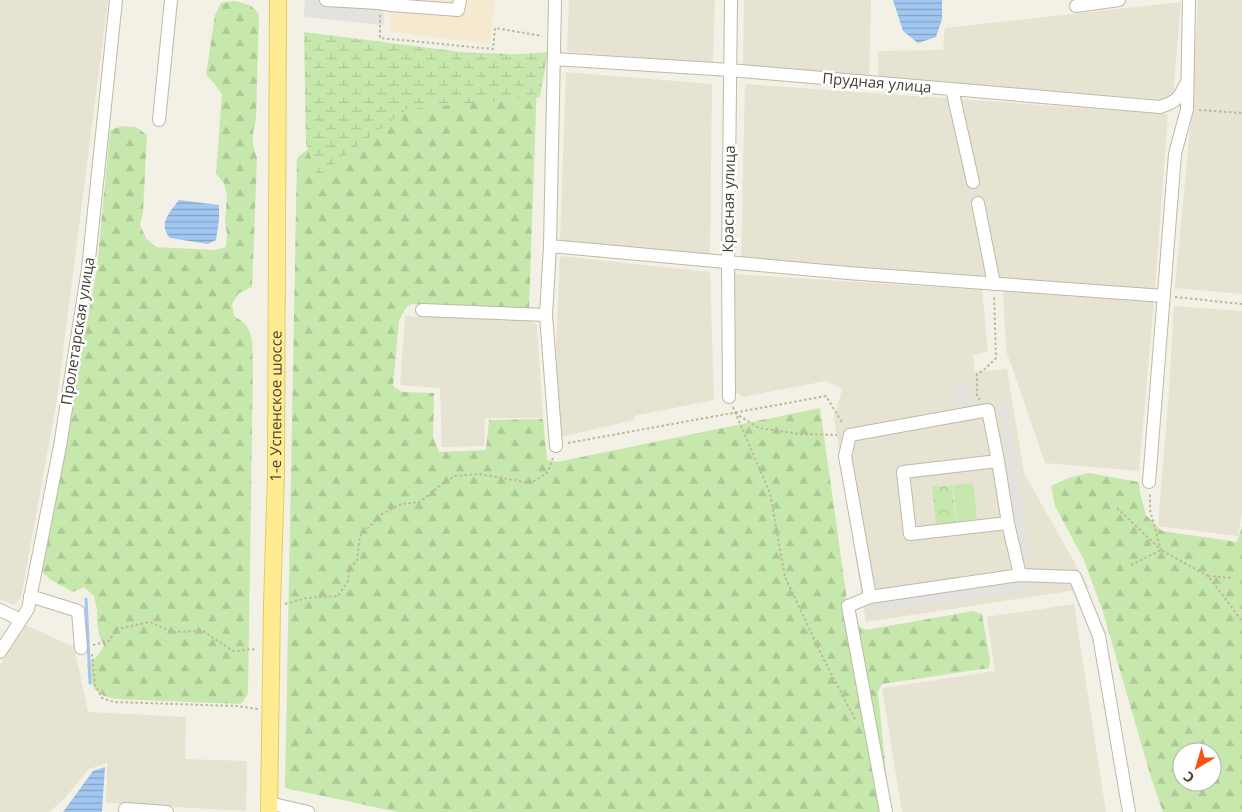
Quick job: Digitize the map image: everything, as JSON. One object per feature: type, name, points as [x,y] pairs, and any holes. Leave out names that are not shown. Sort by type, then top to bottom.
[{"type":"main road","name":"1-е Успенское шоссе","points":[[269,808],[276,464],[278,0]]},
{"type":"street","name":"Пролетарская улица","points":[[0,652],[28,609],[60,446],[88,269],[116,0]]},
{"type":"street","points":[[159,120],[171,0]]},
{"type":"street","points":[[326,0],[391,5],[416,3],[458,10],[460,0]]},
{"type":"street","points":[[555,0],[550,246],[546,315],[556,446]]},
{"type":"street","name":"Красная улица","points":[[729,397],[728,263],[731,0]]},
{"type":"street","points":[[1076,6],[1119,0]]},
{"type":"street","points":[[1149,482],[1174,154],[1187,108],[1189,0]]},
{"type":"street","name":"Прудная улица","points":[[554,59],[730,70],[1160,107],[1172,103],[1180,96],[1187,82]]},
{"type":"street","points":[[952,89],[973,182]]},
{"type":"street","points":[[978,203],[994,284]]},
{"type":"street","points":[[550,246],[728,263],[1164,296]]},
{"type":"street","points":[[422,310],[546,315]]},
{"type":"street","points":[[870,597],[845,456],[850,435],[988,410],[1008,523],[1020,575]]},
{"type":"street","points":[[998,461],[903,472],[910,534],[1008,523]]},
{"type":"street","points":[[886,812],[848,606],[870,597],[1020,575],[1075,577],[1099,636],[1129,812]]},
{"type":"street","points":[[30,596],[78,611],[86,647]]},
{"type":"street","points":[[0,610],[22,620]]},
{"type":"street","points":[[269,808],[308,812]]},
{"type":"street","points":[[125,809],[166,812]]},
{"type":"path","points":[[380,3],[380,38],[493,49],[495,28],[554,38]]},
{"type":"path","points":[[1187,108],[1242,114]]},
{"type":"path","points":[[988,410],[977,396],[977,374],[996,358],[994,284]]},
{"type":"path","points":[[1164,296],[1242,304]]},
{"type":"path","points":[[272,605],[287,604],[306,598],[338,596],[348,582],[350,570],[356,560],[360,536],[382,514],[401,504],[420,502],[455,476],[479,474],[531,483],[548,472],[556,446],[826,396],[850,435]]},
{"type":"path","points":[[729,397],[770,493],[786,577],[825,662],[860,727]]},
{"type":"path","points":[[735,413],[759,428],[798,434],[850,435]]},
{"type":"path","points":[[1149,482],[1150,510],[1160,550]]},
{"type":"path","points":[[1117,508],[1160,550],[1208,576],[1233,578]]},
{"type":"path","points":[[1131,565],[1160,550]]},
{"type":"path","points":[[1208,576],[1242,621]]},
{"type":"path","points":[[86,647],[109,641],[118,629],[150,622],[172,632],[203,631],[233,651],[262,648]]},
{"type":"path","points":[[92,655],[95,685],[102,698],[114,702],[237,706],[270,710]]},
{"type":"shaded area","points":[[0,0],[108,0],[57,399],[21,598],[13,605],[0,599]]},
{"type":"shaded area","points":[[305,0],[383,0],[384,25],[304,17]]},
{"type":"shaded area","points":[[391,0],[495,0],[490,44],[390,32]]},
{"type":"shaded area","points":[[569,0],[715,0],[713,63],[567,52]]},
{"type":"shaded area","points":[[744,0],[871,0],[869,77],[743,67]]},
{"type":"shaded area","points":[[1198,0],[1242,0],[1242,294],[1175,288],[1191,117]]},
{"type":"shaded area","points":[[1181,2],[1173,96],[1168,100],[878,78],[878,51],[943,50],[945,28]]},
{"type":"shaded area","points":[[566,72],[712,84],[710,256],[560,243]]},
{"type":"shaded area","points":[[745,84],[1168,114],[1155,290],[741,259]]},
{"type":"shaded area","points":[[560,256],[710,272],[714,400],[634,416],[635,420],[560,437],[556,346]]},
{"type":"shaded area","points":[[734,274],[982,290],[988,352],[973,355],[975,372],[1007,369],[1024,473],[1089,588],[866,622],[834,418],[842,389],[826,381],[743,397],[733,390]]},
{"type":"shaded area","points":[[1003,291],[1154,299],[1139,471],[1045,463],[1006,350]]},
{"type":"shaded area","points":[[1174,306],[1242,311],[1242,512],[1238,536],[1158,526]]},
{"type":"shaded area","points":[[405,316],[532,320],[537,325],[543,418],[485,418],[484,446],[442,447],[440,388],[400,385]]},
{"type":"shaded area","points":[[972,384],[974,406],[955,408],[953,386]]},
{"type":"shaded area","points":[[1008,404],[1029,555],[1020,557],[999,405]]},
{"type":"shaded area","points":[[1026,582],[1027,591],[870,613],[869,604]]},
{"type":"shaded area","points":[[1074,604],[1106,812],[902,812],[882,688],[995,671],[987,617]]},
{"type":"shaded area","points":[[26,625],[74,647],[88,712],[186,717],[185,759],[247,761],[246,811],[106,803],[107,763],[89,769],[64,799],[49,812],[0,812],[0,665]]},
{"type":"green space","points":[[233,1],[252,7],[259,15],[256,120],[253,131],[253,144],[257,158],[252,287],[239,293],[232,304],[234,316],[244,323],[250,332],[253,364],[248,694],[241,704],[116,699],[104,696],[94,689],[87,665],[104,646],[99,635],[94,596],[84,587],[73,592],[51,580],[42,572],[97,268],[110,130],[123,126],[136,127],[147,135],[143,212],[140,225],[146,238],[156,247],[214,250],[226,247],[225,221],[227,196],[224,183],[216,174],[222,94],[206,75],[215,15],[221,3]]},
{"type":"green space","points":[[304,32],[493,56],[548,52],[540,97],[407,109],[317,177],[306,143]]},
{"type":"green space","points":[[425,51],[538,55],[529,308],[411,304],[406,308],[399,320],[393,386],[402,392],[434,393],[433,436],[439,452],[486,450],[489,420],[543,419],[547,460],[557,462],[820,408],[846,593],[845,619],[866,630],[973,611],[982,614],[990,661],[989,668],[882,684],[878,692],[890,812],[398,812],[285,788],[297,158]]},
{"type":"green space","points":[[1089,473],[1139,482],[1146,515],[1162,531],[1237,542],[1242,526],[1242,812],[1163,812],[1150,774],[1103,612],[1084,560],[1055,506],[1051,486],[1068,478]]},
{"type":"green space","points":[[973,483],[977,519],[957,522],[953,485]]},
{"type":"green space","points":[[952,485],[956,522],[936,524],[932,487]]},
{"type":"water","points":[[893,0],[942,0],[942,19],[936,37],[918,43],[903,31]]},
{"type":"water","points":[[179,200],[219,205],[216,240],[208,244],[170,238],[165,228],[165,223]]},
{"type":"water","points":[[105,767],[102,812],[63,812],[93,771]]},
{"type":"waterway","points":[[86,599],[90,683]]}]
